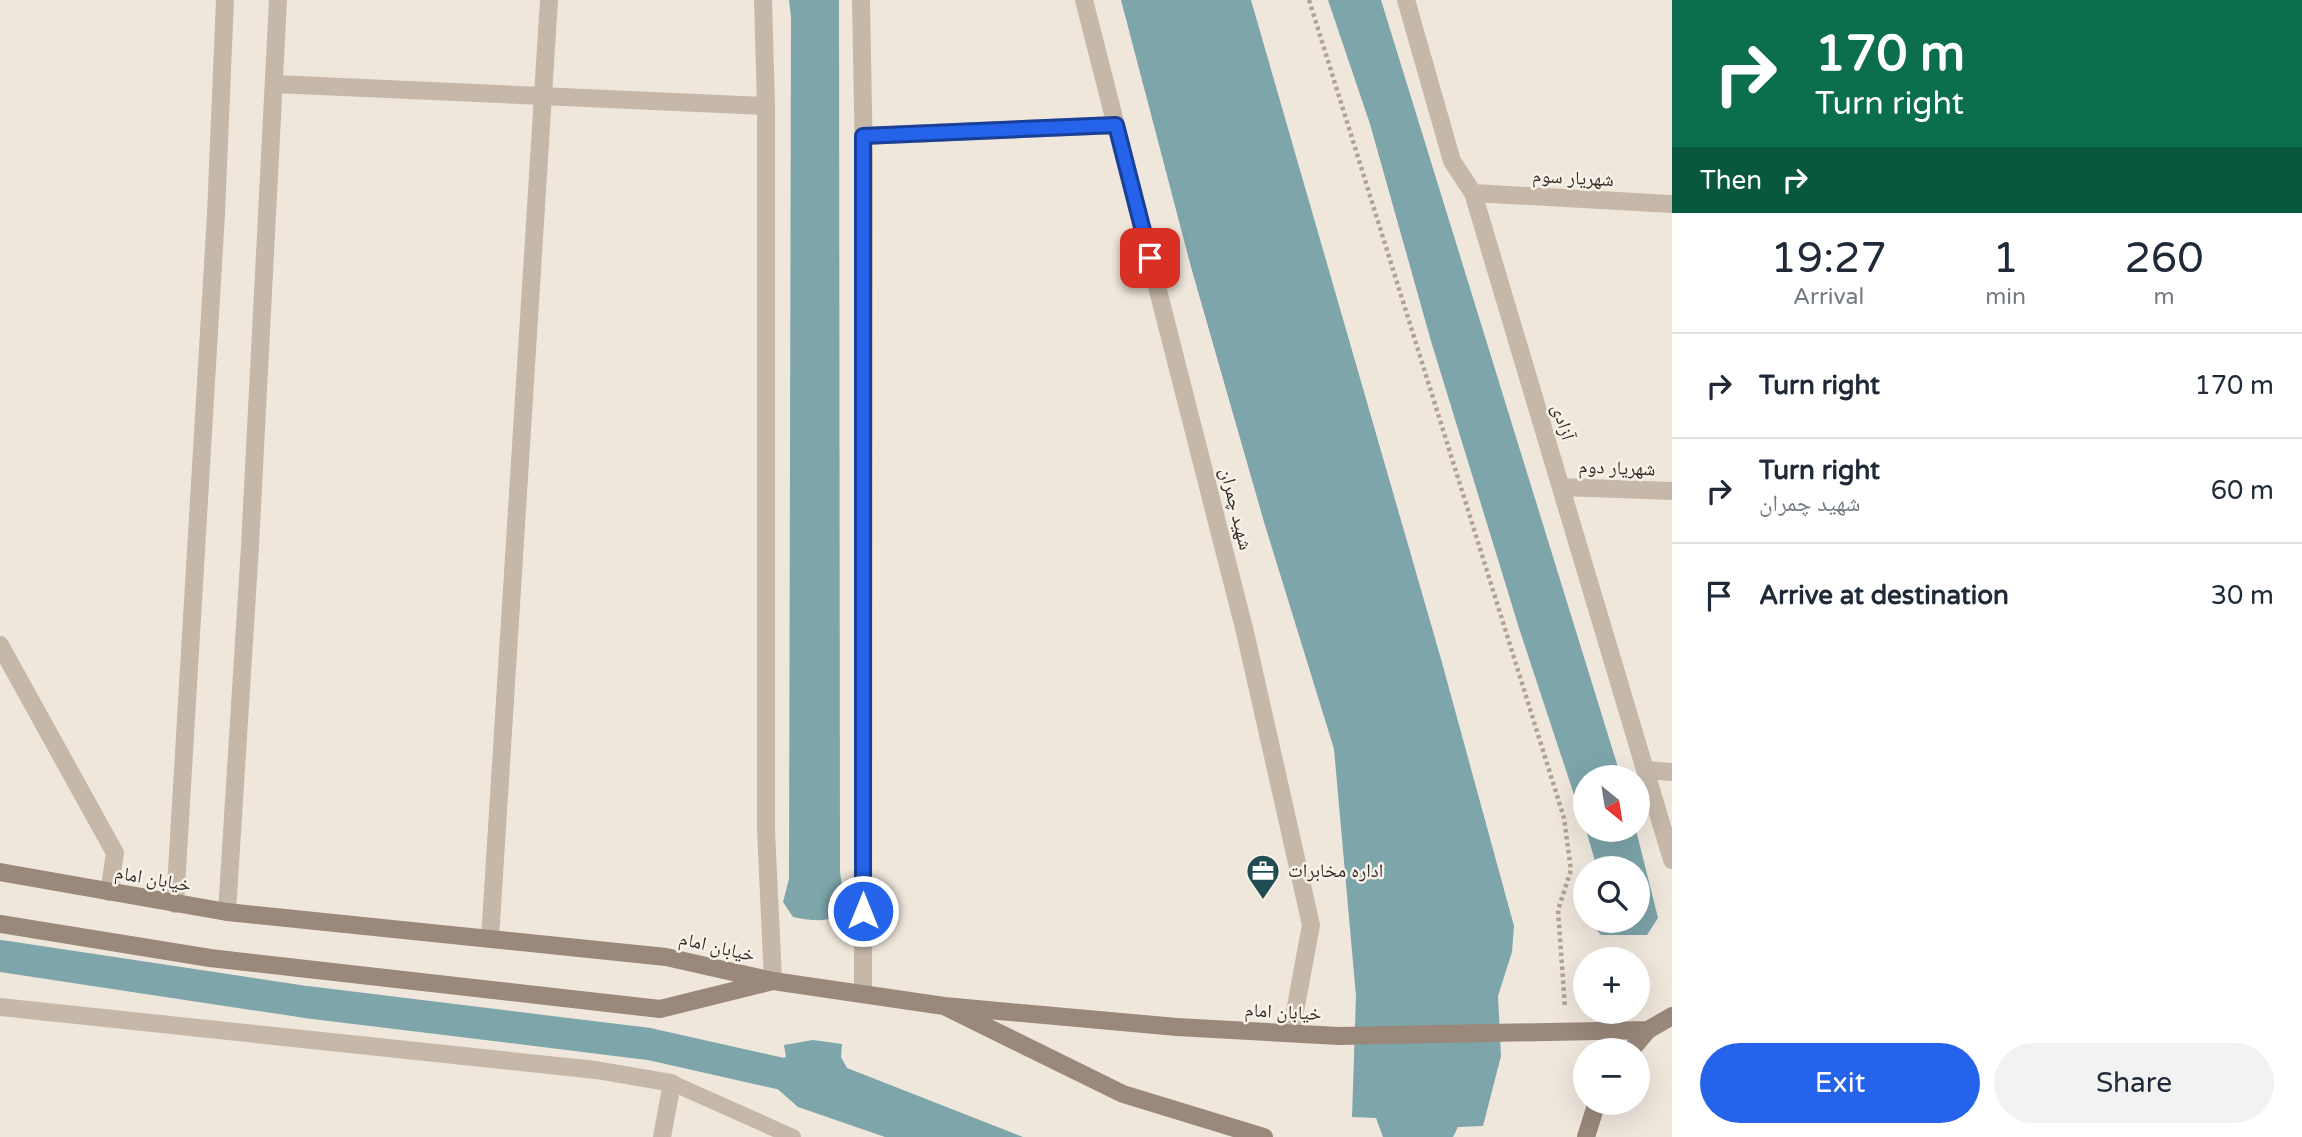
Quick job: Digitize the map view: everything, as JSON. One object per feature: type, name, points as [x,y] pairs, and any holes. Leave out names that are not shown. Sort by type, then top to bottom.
[{"type":"main road","name":"خیابان امام","points":[[0,872],[175,905],[227,912],[666,957],[773,981]]},
{"type":"main road","name":"خیابان امام","points":[[0,924],[210,958],[660,1010],[773,981]]},
{"type":"main road","points":[[773,981],[944,1006],[1123,1094],[1264,1137]]},
{"type":"main road","name":"خیابان امام","points":[[944,1006],[1177,1027],[1339,1036],[1648,1030]]},
{"type":"main road","points":[[1641,1038],[1648,1030],[1672,1016]]},
{"type":"main road","points":[[1586,1137],[1593,1115]]},
{"type":"street","points":[[175,905],[216,214],[225,0]]},
{"type":"street","points":[[227,912],[251,533],[278,0]]},
{"type":"street","points":[[490,939],[549,0]]},
{"type":"street","points":[[763,0],[766,106],[766,830],[773,981]]},
{"type":"street","points":[[861,0],[863,994]]},
{"type":"street","name":"شهید چمران","points":[[1084,0],[1245,632],[1311,925],[1291,1033]]},
{"type":"street","name":"آزادی","points":[[1406,0],[1452,161],[1473,193],[1644,765]]},
{"type":"street","points":[[275,84],[766,106]]},
{"type":"street","points":[[863,136],[1116,125]]},
{"type":"street","name":"شهریار سوم","points":[[1473,193],[1672,204]]},
{"type":"street","name":"شهریار دوم","points":[[1561,487],[1672,491]]},
{"type":"street","points":[[0,645],[115,853],[110,892]]},
{"type":"street","points":[[1650,770],[1672,772]]},
{"type":"street","name":"آزادی","points":[[1650,787],[1672,860]]},
{"type":"street","points":[[0,1007],[582,1069],[672,1083],[662,1137]]},
{"type":"lane","points":[[672,1083],[793,1137]]},
{"type":"path","points":[[1309,0],[1564,818],[1570,870],[1558,910],[1567,1031]]},
{"type":"water","points":[[789,0],[839,0],[840,872],[845,910],[833,918],[820,920],[793,917],[783,902],[789,879]]},
{"type":"water","points":[[1121,0],[1251,0],[1441,659],[1514,926],[1512,952],[1498,996],[1501,1056],[1483,1126],[1458,1127],[1453,1137],[1383,1137],[1376,1118],[1352,1117],[1356,996],[1334,749],[1264,522],[1191,267]]},
{"type":"water","points":[[1328,0],[1381,0],[1617,765],[1573,765],[1573,792],[1519,628],[1431,341],[1370,124]]},
{"type":"water","points":[[1589,842],[1639,842],[1642,856],[1594,856]]},
{"type":"water","points":[[1650,886],[1658,918],[1650,930]]},
{"type":"water","points":[[1599,933],[1648,933],[1647,935]]},
{"type":"water","points":[[813,1040],[842,1044],[841,1057],[847,1068],[1023,1137],[885,1137],[798,1107],[765,1078],[767,1062],[786,1057],[784,1045]]},
{"type":"waterway","points":[[1,956],[306,1002],[649,1044],[809,1080]]},
{"type":"place","name":"اداره مخابرات","points":[[1263,901]]},
{"type":"route","points":[[863,911],[863,136],[1116,125],[1150,258]]}]
